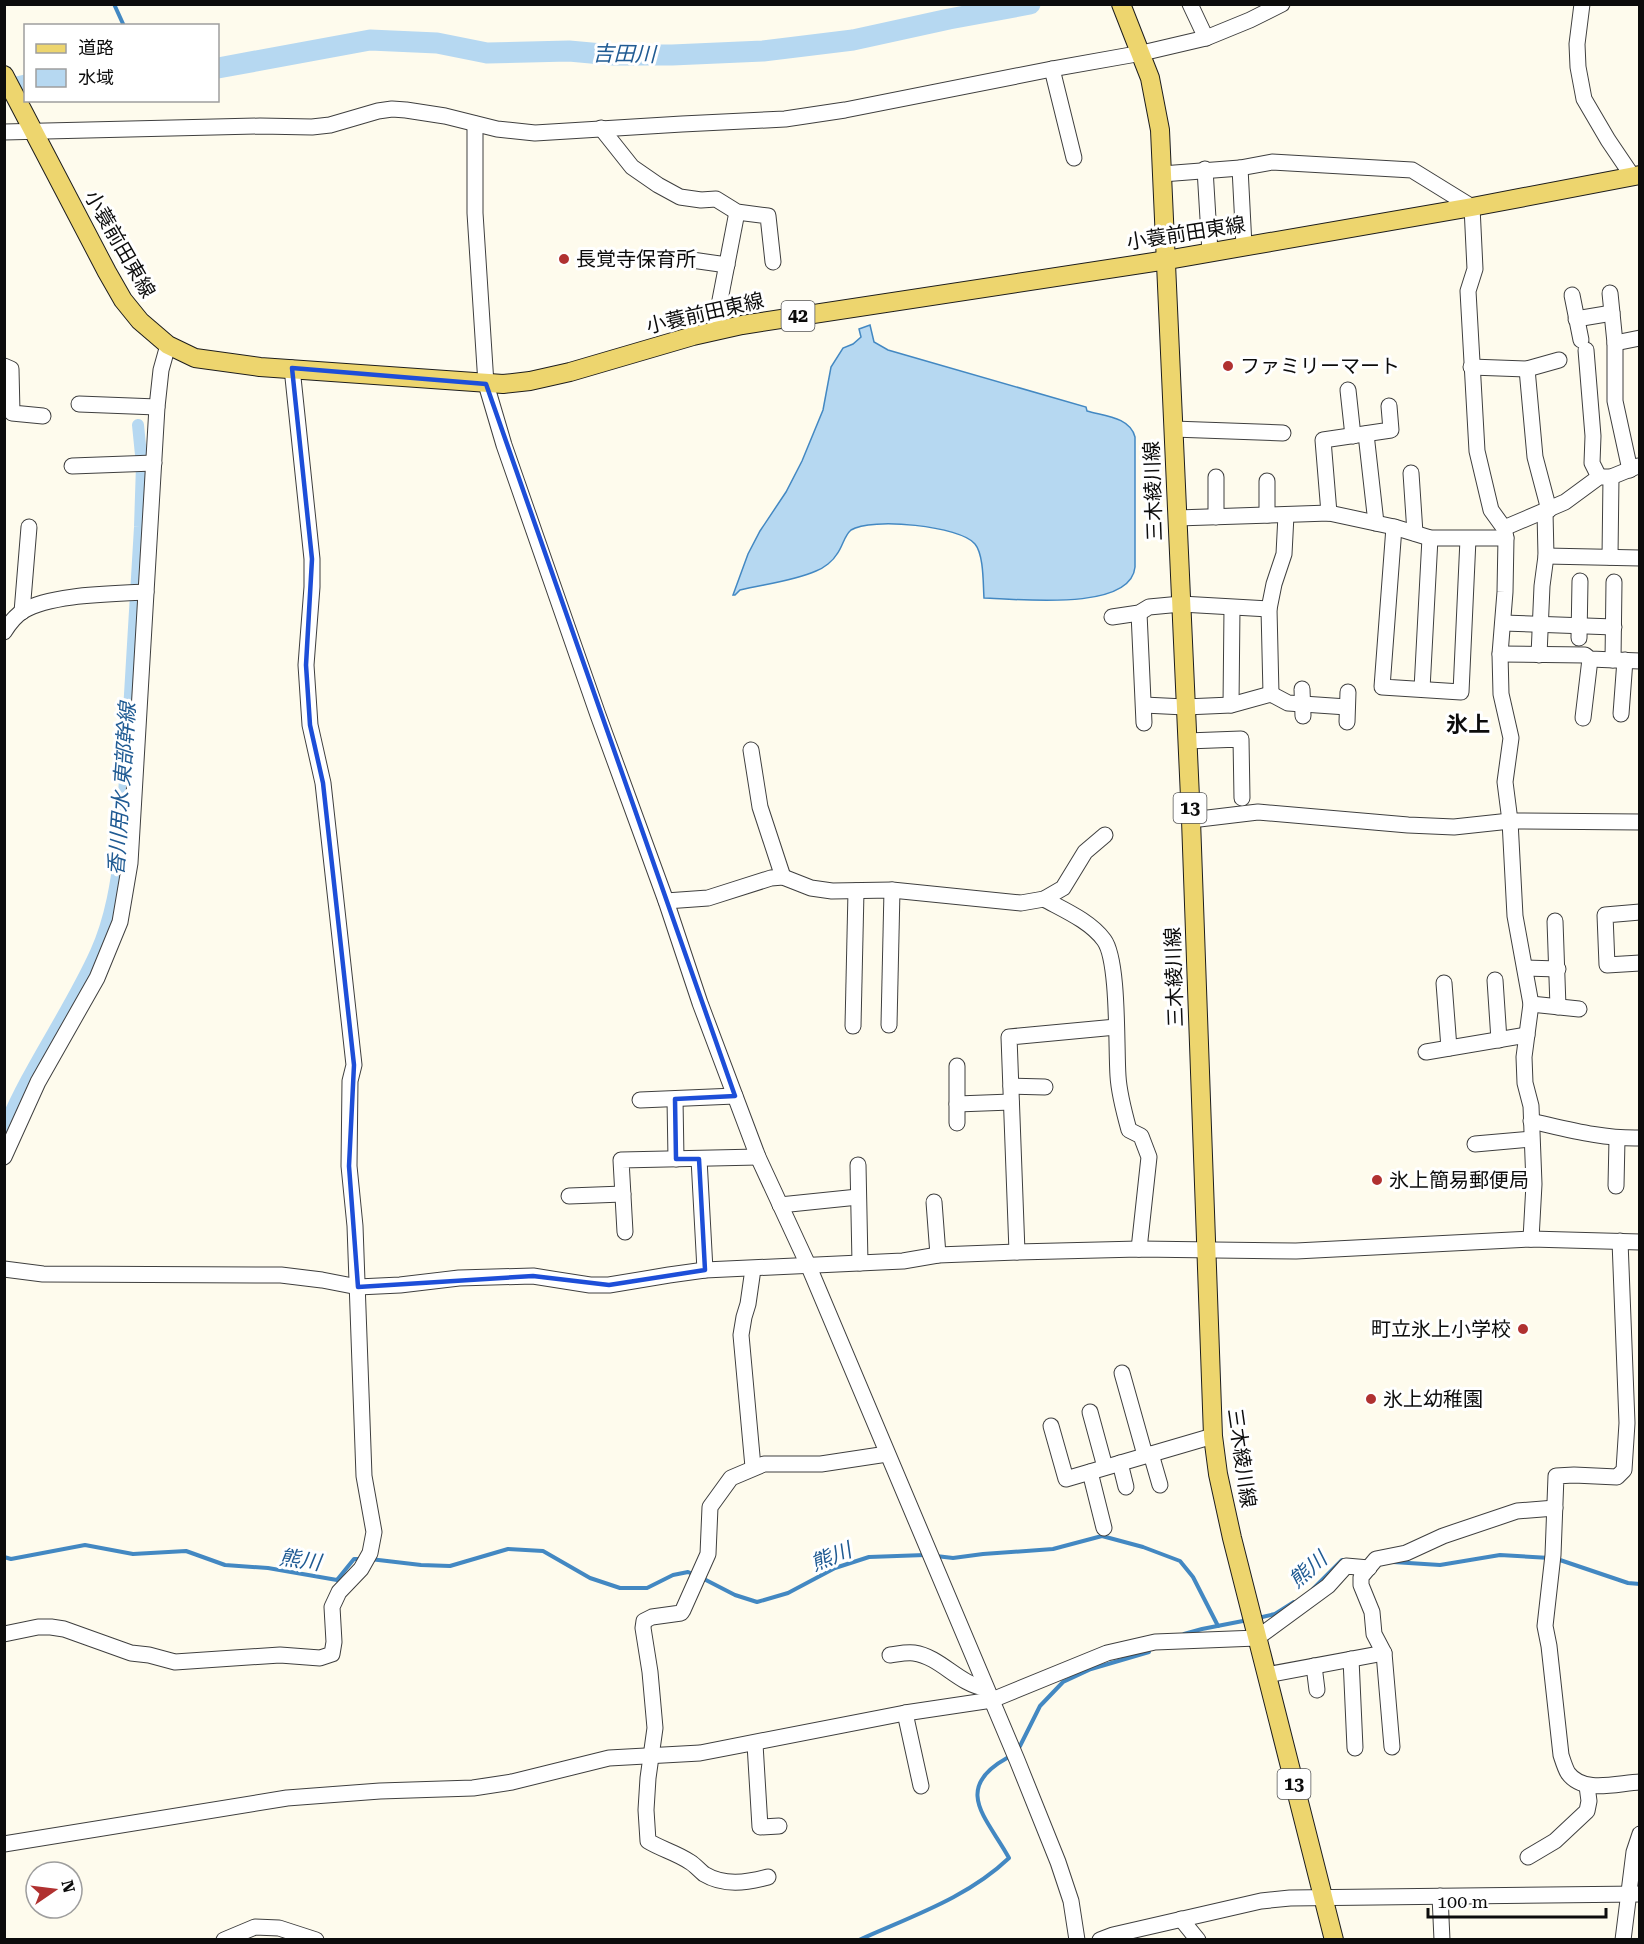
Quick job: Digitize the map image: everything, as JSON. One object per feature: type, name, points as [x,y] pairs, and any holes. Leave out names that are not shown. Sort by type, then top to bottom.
[{"type":"main road","name":"三木綾川線","points":[[1122,6],[1142,53],[1155,100],[1160,130],[1191,820],[1213,1436],[1218,1474],[1250,1610],[1334,1940]]},
{"type":"main road","name":"小蓑前田東線","points":[[4,75],[123,300],[140,321],[168,345],[195,358],[260,367],[486,384],[530,381],[570,372],[714,331],[802,315],[1167,260],[1636,176]]},
{"type":"street","points":[[1190,4],[1206,38]]},
{"type":"street","points":[[4,132],[32,126],[312,127],[330,125],[378,111],[392,110],[406,110],[535,133],[785,119],[845,111],[1142,53],[1206,38],[1282,4]]},
{"type":"street","points":[[1582,4],[1577,44],[1578,67],[1584,99],[1608,140],[1636,176]]},
{"type":"street","points":[[1052,69],[1074,158]]},
{"type":"street","points":[[475,124],[476,213],[486,384],[504,445],[700,1003],[758,1157],[809,1267],[1058,1862],[1071,1900],[1077,1940]]},
{"type":"street","points":[[601,128],[632,167],[658,185],[680,196],[701,200],[716,199],[737,212],[768,216],[773,262]]},
{"type":"street","points":[[1162,174],[1239,168],[1272,162],[1412,170],[1472,207],[1475,269],[1468,291],[1477,451],[1491,510],[1505,533],[1500,654],[1502,694],[1510,738],[1505,782],[1510,821],[1515,916],[1531,1004],[1524,1057],[1525,1083],[1530,1106],[1534,1184],[1531,1239]]},
{"type":"street","points":[[1239,168],[1244,246]]},
{"type":"street","points":[[1205,169],[1210,252]]},
{"type":"street","points":[[714,331],[737,212]]},
{"type":"street","points":[[685,259],[727,265]]},
{"type":"street","points":[[1177,518],[1329,513],[1394,527],[1430,538],[1468,539],[1505,533],[1565,502],[1605,477],[1635,467],[1615,401],[1615,343],[1610,293]]},
{"type":"street","points":[[1572,295],[1583,345],[1593,436],[1592,463],[1605,477],[1610,556]]},
{"type":"street","points":[[1576,319],[1612,313]]},
{"type":"street","points":[[1615,343],[1640,338]]},
{"type":"street","points":[[4,1156],[38,1082],[97,978],[120,922],[130,863],[139,592],[146,463],[157,407],[161,370],[168,345]]},
{"type":"street","points":[[1471,367],[1527,369],[1559,360]]},
{"type":"street","points":[[4,366],[11,369],[12,413],[43,416]]},
{"type":"street","points":[[4,1634],[38,1627],[57,1628],[131,1653],[175,1662],[280,1655],[320,1658],[332,1654],[334,1642],[332,1606],[339,1592],[361,1569],[374,1532],[364,1476],[358,1287],[349,1166],[350,1081],[354,1065],[323,783],[310,725],[306,665],[312,559],[292,368]]},
{"type":"street","points":[[1527,369],[1535,457],[1547,511],[1539,655]]},
{"type":"street","points":[[1348,390],[1360,435],[1376,523]]},
{"type":"street","points":[[79,404],[157,407]]},
{"type":"street","points":[[1329,513],[1323,440],[1391,430],[1389,406]]},
{"type":"street","points":[[1173,429],[1283,433]]},
{"type":"street","points":[[72,466],[146,463]]},
{"type":"street","points":[[1411,473],[1415,533]]},
{"type":"street","points":[[1216,477],[1216,517]]},
{"type":"street","points":[[1267,515],[1268,481]]},
{"type":"street","points":[[1271,694],[1269,609],[1284,554],[1286,515]]},
{"type":"street","points":[[22,612],[29,527]]},
{"type":"street","points":[[1394,527],[1382,687],[1461,692],[1468,539]]},
{"type":"street","points":[[1422,689],[1430,538]]},
{"type":"street","points":[[1546,556],[1640,558]]},
{"type":"street","points":[[1579,632],[1580,581]]},
{"type":"street","points":[[1614,582],[1614,627],[1626,660],[1621,714]]},
{"type":"street","points":[[4,632],[22,612],[42,603],[139,592]]},
{"type":"street","points":[[1112,617],[1139,613],[1149,607],[1181,604],[1269,609]]},
{"type":"street","points":[[1231,705],[1232,608]]},
{"type":"street","points":[[1139,613],[1144,723]]},
{"type":"street","points":[[1503,623],[1579,632],[1614,627]]},
{"type":"street","points":[[1500,654],[1586,655],[1590,659],[1626,660]]},
{"type":"street","points":[[1583,718],[1590,659]]},
{"type":"street","points":[[1144,705],[1185,707],[1231,705],[1271,694],[1287,703],[1347,707]]},
{"type":"street","points":[[1187,741],[1241,739],[1242,798]]},
{"type":"street","points":[[751,750],[760,807],[783,877]]},
{"type":"street","points":[[1191,820],[1258,812],[1454,827],[1510,821],[1640,822]]},
{"type":"street","points":[[666,901],[708,898],[771,878],[783,877],[811,888],[832,891],[892,890],[1022,903],[1044,898],[1063,888],[1085,852],[1105,835]]},
{"type":"street","points":[[889,1025],[892,890]]},
{"type":"street","points":[[853,1026],[856,891]]},
{"type":"street","points":[[1044,898],[1091,926],[1105,941],[1112,962],[1118,1078],[1123,1107],[1129,1130],[1141,1136],[1149,1157],[1140,1249]]},
{"type":"street","points":[[1640,912],[1605,915],[1607,965],[1640,963]]},
{"type":"street","points":[[1555,921],[1558,1007]]},
{"type":"street","points":[[1525,968],[1558,969]]},
{"type":"street","points":[[1494,980],[1499,1040]]},
{"type":"street","points":[[1444,984],[1449,1048]]},
{"type":"street","points":[[1531,1004],[1579,1009]]},
{"type":"street","points":[[1017,1252],[1009,1037],[1116,1027]]},
{"type":"street","points":[[1426,1052],[1527,1035]]},
{"type":"street","points":[[957,1066],[957,1123]]},
{"type":"street","points":[[957,1104],[1045,1087]]},
{"type":"street","points":[[640,1100],[735,1096]]},
{"type":"street","points":[[675,1099],[676,1159]]},
{"type":"street","points":[[1530,1121],[1617,1139],[1640,1138]]},
{"type":"street","points":[[1475,1144],[1531,1139]]},
{"type":"street","points":[[1616,1186],[1617,1139]]},
{"type":"street","points":[[625,1232],[621,1160],[758,1157]]},
{"type":"street","points":[[699,1159],[705,1270]]},
{"type":"street","points":[[858,1165],[860,1263]]},
{"type":"street","points":[[569,1196],[623,1194]]},
{"type":"street","points":[[780,1205],[858,1197]]},
{"type":"street","points":[[934,1202],[938,1255]]},
{"type":"street","points":[[4,1269],[43,1274],[281,1275],[358,1287],[459,1278],[533,1276],[590,1285],[609,1285],[705,1270],[903,1261],[938,1255],[1140,1249],[1296,1251],[1531,1239],[1640,1242]]},
{"type":"street","points":[[1620,1241],[1633,1422],[1624,1470],[1617,1477],[1556,1476],[1552,1559],[1545,1626],[1561,1755],[1568,1772],[1577,1782],[1587,1786],[1640,1782]]},
{"type":"street","points":[[753,1269],[741,1335],[753,1467]]},
{"type":"street","points":[[1122,1373],[1160,1485]]},
{"type":"street","points":[[1090,1412],[1113,1465],[1126,1487]]},
{"type":"street","points":[[1051,1426],[1066,1479],[1213,1436]]},
{"type":"street","points":[[768,1877],[745,1883],[720,1881],[704,1873],[689,1861],[648,1841],[646,1810],[650,1756],[655,1728],[644,1621],[652,1617],[681,1613],[708,1554],[710,1507],[731,1478],[764,1464],[820,1464],[887,1454]]},
{"type":"street","points":[[1090,1472],[1104,1528]]},
{"type":"street","points":[[4,1844],[287,1798],[380,1791],[473,1788],[512,1782],[609,1758],[700,1753],[905,1713],[988,1694],[1107,1653],[1155,1642],[1256,1633],[1328,1586],[1346,1566],[1373,1563],[1406,1553],[1443,1536],[1517,1511],[1555,1508]]},
{"type":"street","points":[[1373,1563],[1361,1577],[1361,1585],[1372,1612],[1374,1634],[1384,1653],[1392,1747]]},
{"type":"street","points":[[890,1655],[913,1653],[926,1656],[988,1694]]},
{"type":"street","points":[[1266,1675],[1384,1653]]},
{"type":"street","points":[[1351,1659],[1355,1748]]},
{"type":"street","points":[[1314,1666],[1317,1690]]},
{"type":"street","points":[[905,1713],[921,1786]]},
{"type":"street","points":[[755,1744],[760,1827],[779,1826]]},
{"type":"street","points":[[1528,1857],[1555,1841],[1587,1810],[1589,1801],[1587,1786]]},
{"type":"street","points":[[1623,1940],[1634,1895],[1634,1852],[1640,1834]]},
{"type":"street","points":[[1100,1940],[1113,1935],[1262,1901],[1322,1897],[1634,1895]]},
{"type":"street","points":[[1440,1896],[1442,1940]]},
{"type":"street","points":[[1181,1919],[1198,1940]]},
{"type":"street","points":[[224,1940],[255,1927],[279,1928],[316,1940]]},
{"type":"highlighted area","points":[[292,368],[486,384],[735,1096],[675,1099],[676,1159],[699,1159],[705,1270],[609,1285],[533,1276],[358,1287],[349,1166],[354,1065],[323,783],[310,725],[306,665],[312,559]]},
{"type":"water","points":[[870,325],[874,342],[888,350],[1086,407],[1087,411],[1116,418],[1128,425],[1135,437],[1135,567],[1129,581],[1114,591],[1094,597],[1070,600],[984,598],[980,555],[975,544],[953,532],[935,528],[877,524],[851,530],[835,557],[819,570],[788,580],[740,590],[733,595],[748,554],[802,461],[823,410],[831,367],[843,348],[853,344],[861,337],[859,329]]},
{"type":"waterway","points":[[114,4],[123,24]]},
{"type":"waterway","name":"吉田川","points":[[219,68],[370,40],[437,43],[487,53],[569,51],[613,55],[672,55],[763,51],[853,40],[1030,4]]},
{"type":"waterway","name":"吉田川","points":[[4,90],[24,85]]},
{"type":"waterway","name":"香川用水 東部幹線","points":[[4,1127],[25,1082],[96,952],[106,926],[115,886],[121,845],[140,527],[142,465],[138,425]]},
{"type":"waterway","name":"熊川","points":[[936,1556],[953,1558],[1053,1549],[1102,1536],[1143,1547],[1180,1561],[1193,1577],[1218,1626]]},
{"type":"waterway","name":"熊川","points":[[4,1557],[11,1559],[85,1545],[133,1554],[186,1551],[225,1565],[268,1568],[337,1580],[354,1559],[363,1559]]},
{"type":"waterway","name":"熊川","points":[[370,1559],[450,1566],[508,1549],[543,1551],[590,1578],[620,1588],[647,1588],[673,1575],[688,1572],[695,1575]]},
{"type":"waterway","name":"熊川","points":[[702,1578],[735,1595],[757,1602],[788,1593],[835,1568],[869,1557],[925,1555]]},
{"type":"waterway","name":"熊川","points":[[1393,1562],[1440,1565],[1500,1555],[1550,1558]]},
{"type":"waterway","name":"熊川","points":[[1557,1559],[1628,1583],[1640,1584]]},
{"type":"waterway","name":"熊川","points":[[1313,1589],[1342,1560],[1347,1560]]},
{"type":"waterway","name":"熊川","points":[[1258,1618],[1275,1614],[1294,1602]]},
{"type":"waterway","name":"熊川","points":[[1184,1634],[1248,1620]]},
{"type":"waterway","points":[[1020,1746],[1040,1706],[1063,1682],[1091,1669],[1149,1652]]},
{"type":"waterway","points":[[859,1940],[957,1895],[993,1872],[1009,1858],[984,1817],[977,1793],[981,1781],[990,1770],[1007,1758]]},
{"type":"place","name":"長覚寺保育所","points":[[564,259]]},
{"type":"place","name":"ファミリーマート","points":[[1228,366]]},
{"type":"place","name":"氷上簡易郵便局","points":[[1377,1180]]},
{"type":"place","name":"町立氷上小学校","points":[[1523,1329]]},
{"type":"place","name":"氷上幼稚園","points":[[1371,1399]]},
{"type":"district","name":"氷上","points":[[1468,724]]}]
